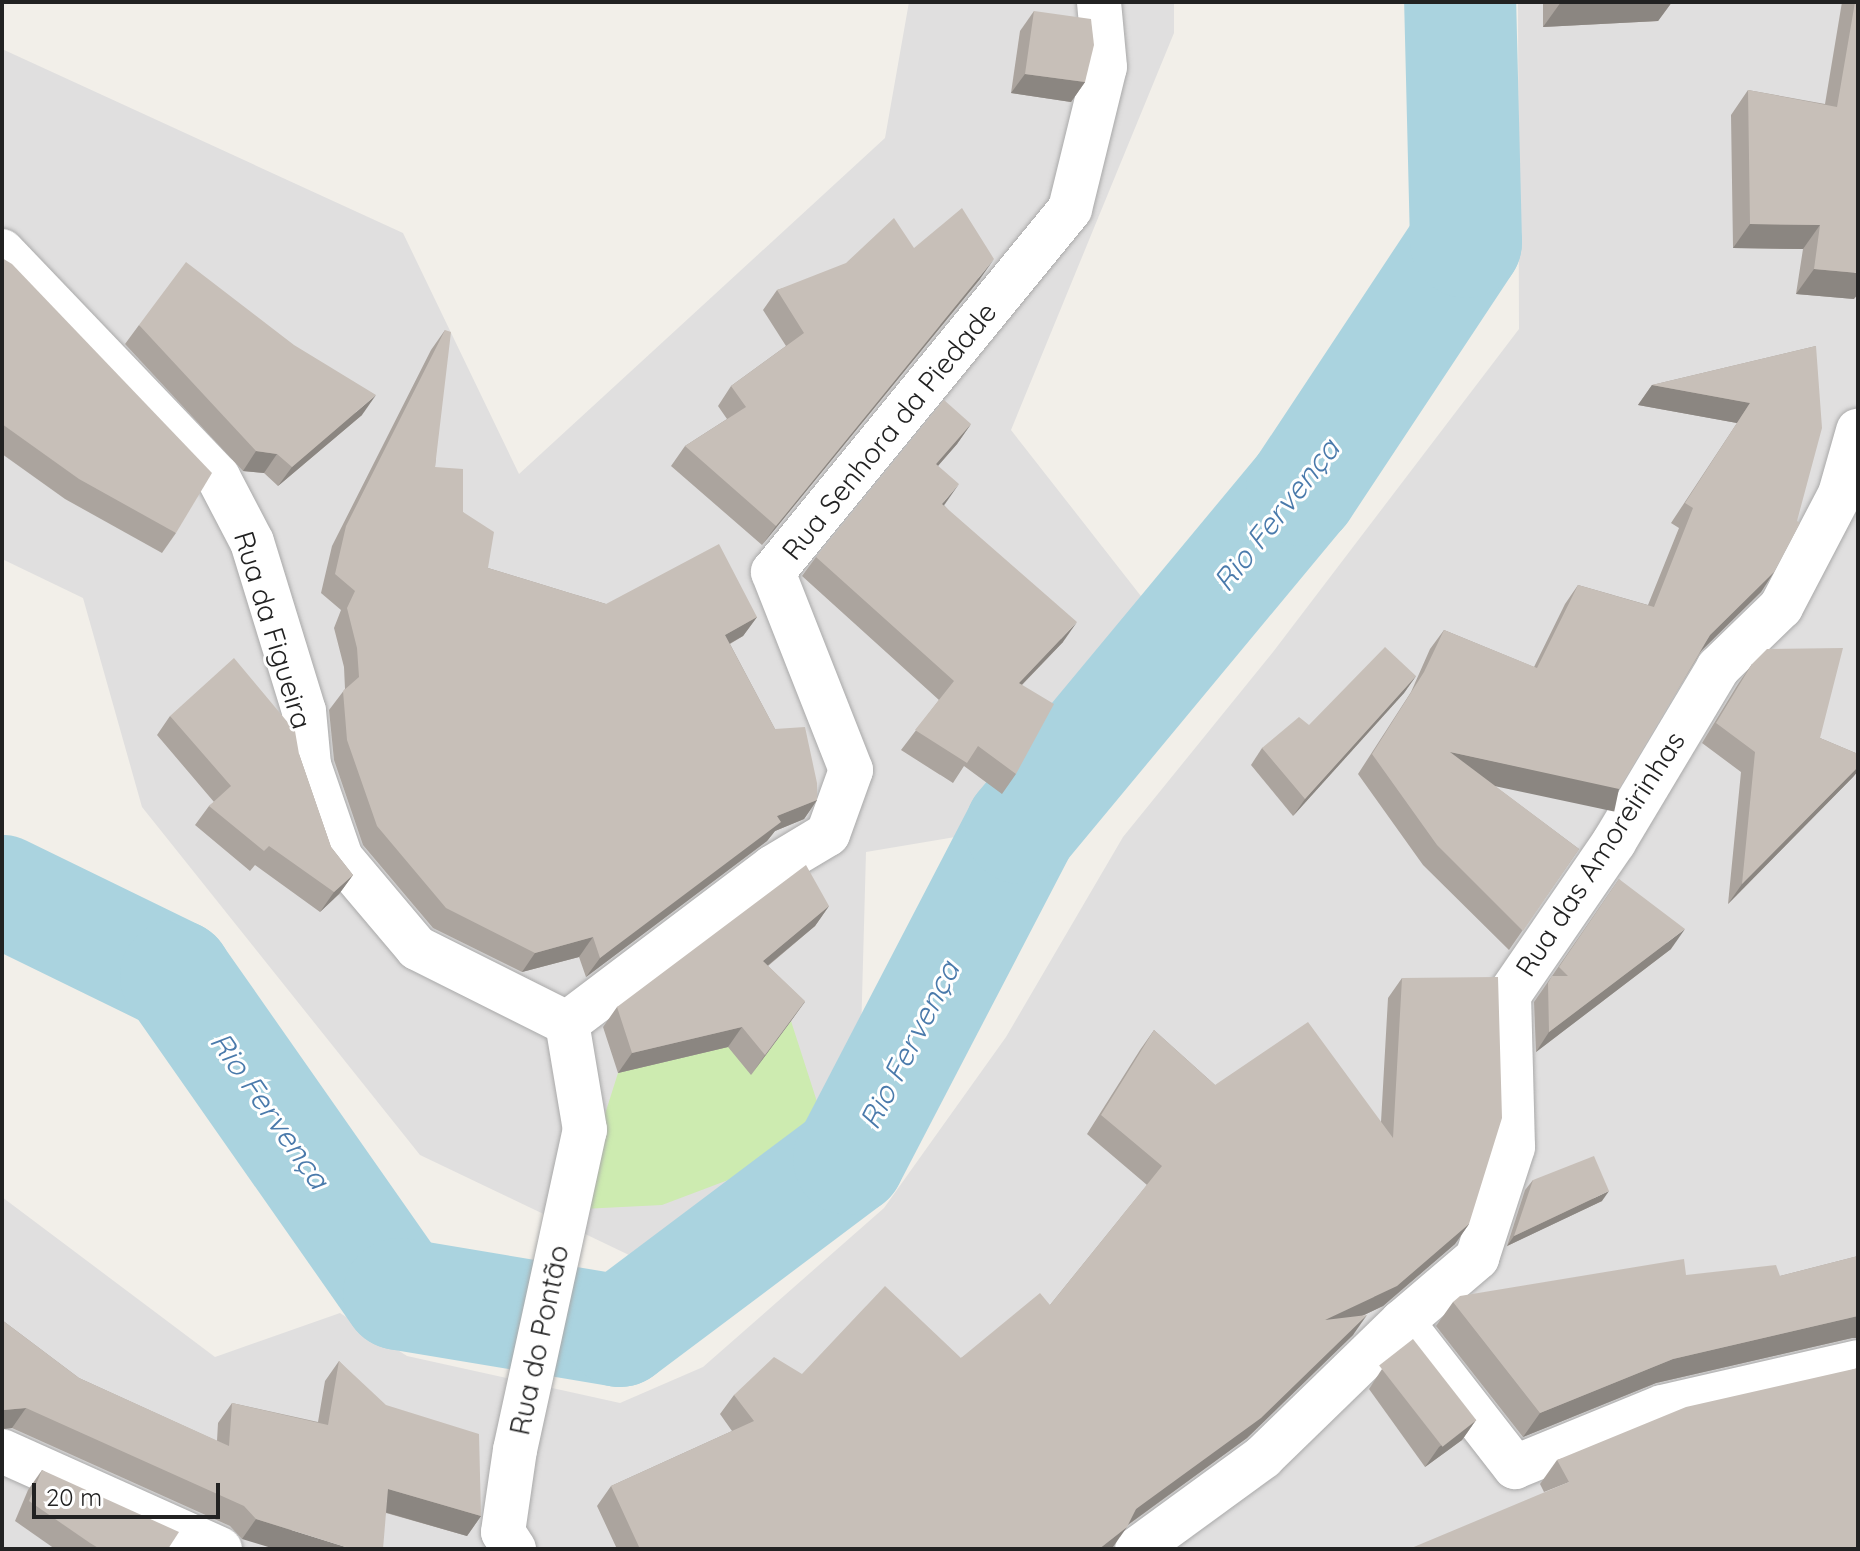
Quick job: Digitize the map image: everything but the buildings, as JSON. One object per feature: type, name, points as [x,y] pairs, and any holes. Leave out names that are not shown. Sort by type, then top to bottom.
[{"type":"street","name":"Rua Senhora da Piedade","points":[[567,1023],[773,867],[828,834],[851,770],[773,572],[1070,209],[1105,67],[1099,2]]},
{"type":"street","name":"Rua da Figueira","points":[[2,251],[218,477],[252,542],[304,711],[309,765],[341,858],[417,948],[567,1023]]},
{"type":"street","name":"Rua das Amoreirinhas","points":[[1137,1549],[1263,1457],[1402,1322],[1477,1258],[1513,1147],[1509,995],[1614,842],[1718,668],[1781,607],[1840,494],[1858,431]]},
{"type":"street","name":"Rua do Pontão","points":[[514,1549],[503,1532],[517,1443],[585,1130],[567,1023]]},
{"type":"street","points":[[1402,1322],[1515,1467],[1662,1407],[1858,1362]]},
{"type":"street","points":[[2,1451],[220,1549]]},
{"type":"shaded area","points":[[909,2],[1174,2],[1174,33],[1011,430],[1144,600],[1082,706],[997,830],[866,852],[860,1072],[787,1176],[629,1255],[420,1155],[142,807],[83,598],[2,559],[2,49],[403,233],[519,474],[885,138]]},
{"type":"shaded area","points":[[1518,2],[1858,2],[1858,1549],[2,1549],[2,1197],[215,1357],[340,1313],[407,1356],[620,1403],[703,1367],[884,1208],[1006,1037],[1123,837],[1273,652],[1519,329]]},
{"type":"green space","points":[[791,1021],[820,1111],[768,1165],[662,1205],[582,1209],[599,1133],[618,1073],[724,1041],[751,1074]]},
{"type":"waterway","name":"Rio Fervença","points":[[2,891],[176,976],[399,1294],[620,1331],[849,1159],[1021,828],[1302,490],[1466,242],[1460,2]]}]
